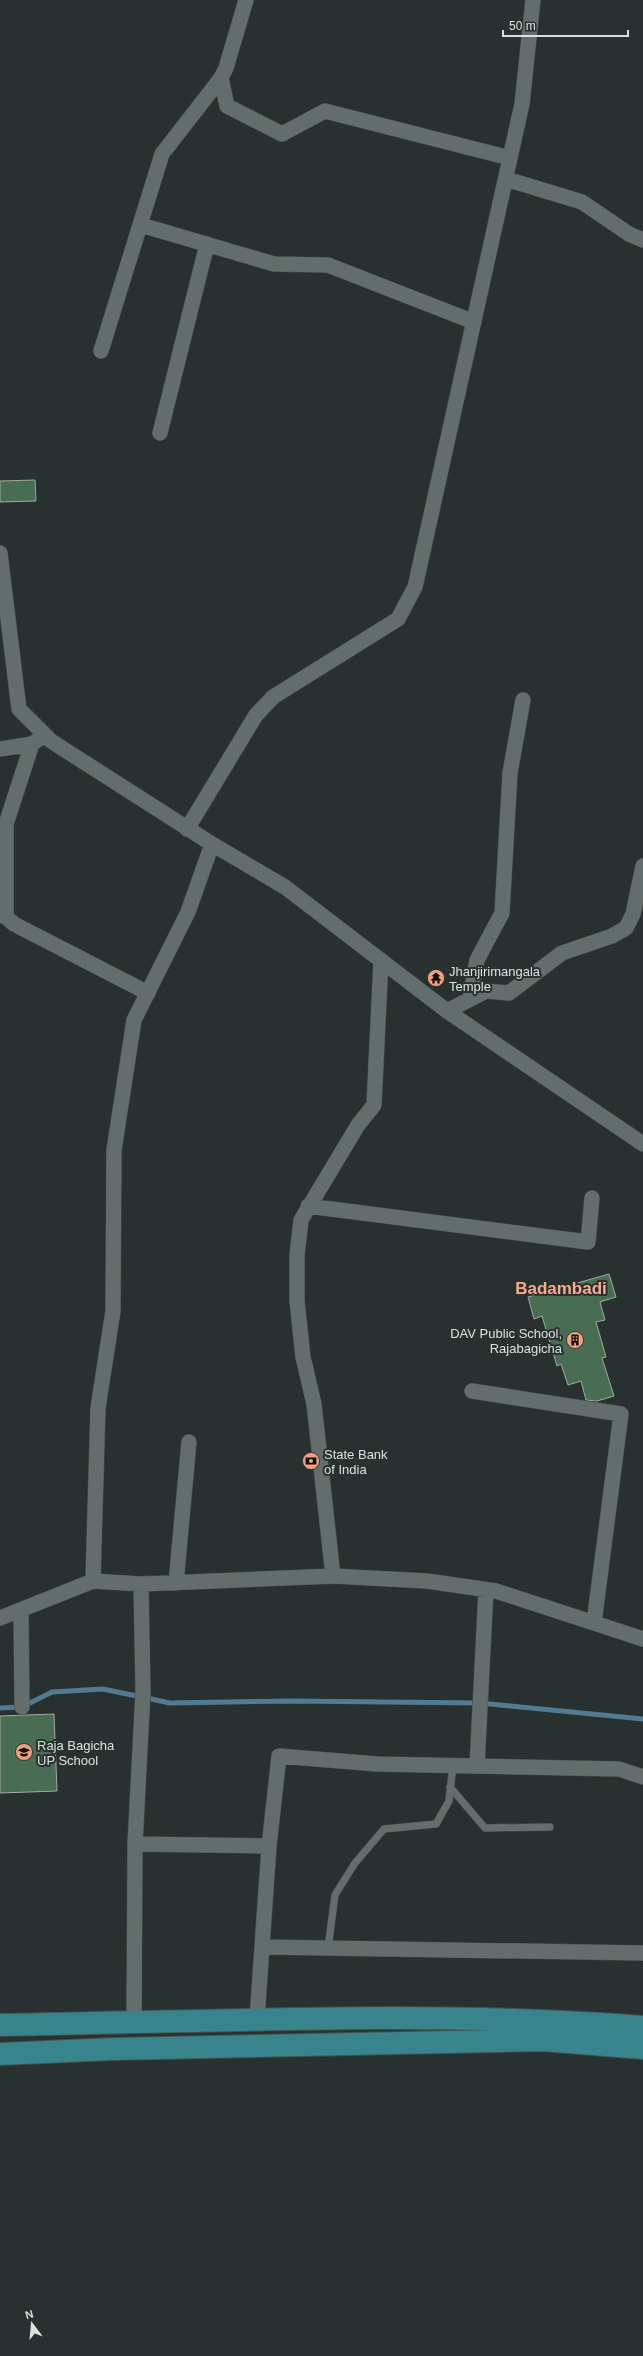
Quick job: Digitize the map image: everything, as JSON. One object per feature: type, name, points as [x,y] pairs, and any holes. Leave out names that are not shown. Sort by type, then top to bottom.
[{"type":"main road","points":[[0,2026],[257,2019],[550,2019],[643,2027]]},
{"type":"main road","points":[[0,2054],[113,2049],[543,2040],[643,2048]]},
{"type":"street","points":[[101,351],[162,154],[221,78],[226,68],[246,0]]},
{"type":"street","points":[[187,828],[256,715],[273,697],[398,618],[415,587],[522,104],[533,0]]},
{"type":"street","points":[[221,78],[227,106],[282,134],[326,111],[510,158]]},
{"type":"street","points":[[506,179],[582,202],[629,234],[643,240]]},
{"type":"street","points":[[140,224],[274,264],[328,265],[474,322]]},
{"type":"street","points":[[160,433],[207,244]]},
{"type":"street","points":[[0,553],[19,709],[45,735],[212,844],[285,887],[447,1011],[643,1144]]},
{"type":"street","points":[[470,998],[477,960],[502,913],[510,773],[523,700]]},
{"type":"street","points":[[0,749],[32,744],[45,735]]},
{"type":"street","points":[[32,744],[6,824],[3,916],[14,924],[148,993]]},
{"type":"street","points":[[93,1581],[98,1408],[113,1311],[114,1150],[134,1020],[188,912],[212,844]]},
{"type":"street","points":[[447,1011],[486,991],[509,994],[562,953],[612,936],[626,928],[633,914],[643,866]]},
{"type":"street","points":[[333,1576],[314,1404],[303,1357],[297,1301],[297,1254],[301,1220],[308,1206],[374,1104],[381,960]]},
{"type":"street","points":[[308,1206],[588,1242],[592,1198]]},
{"type":"street","points":[[472,1391],[621,1414],[594,1623]]},
{"type":"street","points":[[176,1583],[189,1442]]},
{"type":"street","points":[[0,1618],[93,1581],[141,1584],[333,1576],[427,1581],[496,1591],[643,1639]]},
{"type":"street","points":[[134,2023],[135,1844],[143,1692],[141,1584]]},
{"type":"street","points":[[477,1766],[486,1590]]},
{"type":"street","points":[[21,1610],[22,1706]]},
{"type":"street","points":[[257,2019],[269,1846],[279,1756],[377,1764],[619,1769],[643,1777]]},
{"type":"street","points":[[135,1844],[269,1846]]},
{"type":"street","points":[[263,1947],[643,1953]]},
{"type":"lane","points":[[328,1948],[336,1895],[355,1863],[384,1829],[436,1824],[449,1801],[453,1765]]},
{"type":"lane","points":[[450,1787],[485,1828],[550,1827]]},
{"type":"building","points":[[35,480],[36,501],[0,502],[0,481]]},
{"type":"building","name":"DAV Public School, Rajabagicha","points":[[609,1274],[616,1297],[600,1302],[605,1320],[596,1322],[606,1357],[602,1358],[614,1396],[597,1401],[586,1400],[581,1381],[568,1385],[561,1364],[557,1366],[542,1316],[534,1319],[528,1297]]},
{"type":"building","name":"Raja Bagicha UP School","points":[[54,1714],[57,1791],[0,1793],[0,1716]]},
{"type":"waterway","points":[[0,1708],[22,1707],[52,1692],[103,1689],[170,1703],[291,1701],[480,1703],[643,1719]]},
{"type":"place","name":"Jhanjirimangala Temple","points":[[436,978]]},
{"type":"place","name":"DAV Public School, Rajabagicha","points":[[575,1340]]},
{"type":"place","name":"State Bank of India","points":[[311,1461]]},
{"type":"place","name":"Raja Bagicha UP School","points":[[24,1752]]},
{"type":"district","name":"Badambadi","points":[[561,1288]]}]
